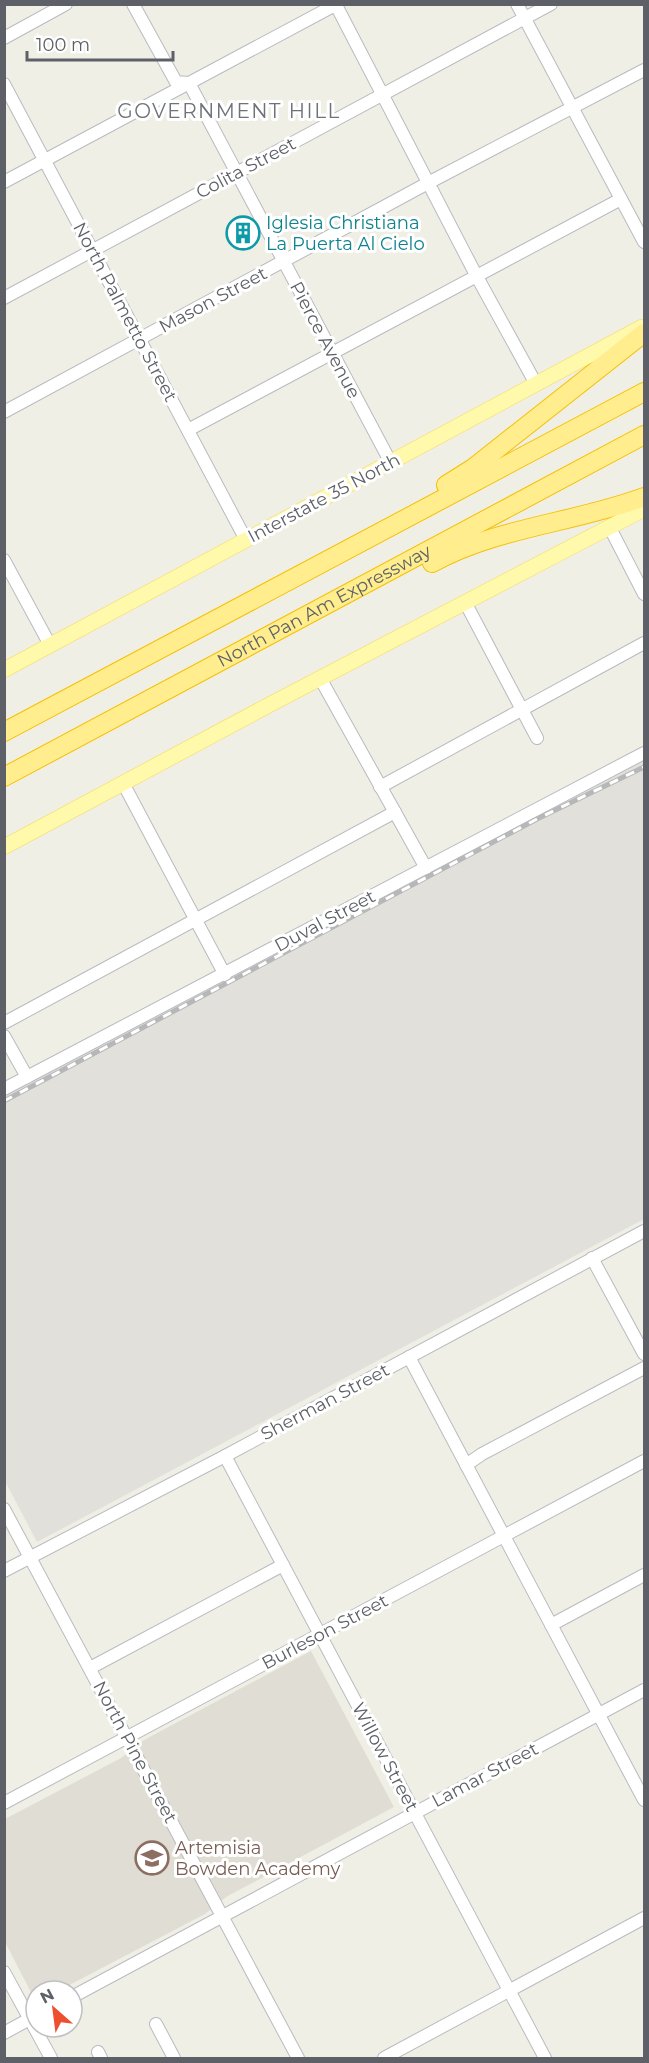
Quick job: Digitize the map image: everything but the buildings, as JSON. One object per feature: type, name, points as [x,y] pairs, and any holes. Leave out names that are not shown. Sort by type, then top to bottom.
[{"type":"highway","points":[[188,634],[457,478],[645,333]]},
{"type":"highway","points":[[4,732],[645,392]]},
{"type":"highway","name":"North Pan Am Expressway","points":[[4,777],[645,435]]},
{"type":"highway","points":[[179,684],[336,614],[463,547],[645,497]]},
{"type":"highway","points":[[4,722],[71,697]]},
{"type":"main road","name":"Interstate 35 North","points":[[4,670],[645,326]]},
{"type":"main road","points":[[4,847],[320,678],[645,509]]},
{"type":"street","points":[[4,38],[66,4]]},
{"type":"street","name":"Pierce Avenue","points":[[134,4],[176,82],[189,83],[391,463]]},
{"type":"street","points":[[517,4],[645,242]]},
{"type":"street","name":"Colita Street","points":[[4,298],[551,4]]},
{"type":"street","points":[[4,182],[189,83],[316,9],[337,5],[476,275],[536,384]]},
{"type":"street","name":"Mason Street","points":[[4,412],[428,183],[645,70]]},
{"type":"street","name":"North Palmetto Street","points":[[4,84],[246,540]]},
{"type":"street","points":[[188,430],[621,199]]},
{"type":"street","points":[[609,528],[645,594]]},
{"type":"street","points":[[4,560],[50,645]]},
{"type":"street","points":[[465,602],[537,738]]},
{"type":"street","points":[[380,787],[645,643]]},
{"type":"street","points":[[320,678],[426,868]]},
{"type":"street","name":"Duval Street","points":[[4,1089],[645,753]]},
{"type":"street","points":[[123,783],[225,975]]},
{"type":"street","points":[[4,1023],[394,812]]},
{"type":"street","points":[[4,1036],[27,1077]]},
{"type":"street","name":"Sherman Street","points":[[4,1571],[225,1456],[645,1231]]},
{"type":"street","points":[[592,1258],[643,1349]]},
{"type":"street","points":[[409,1357],[645,1800]]},
{"type":"street","points":[[466,1465],[482,1454],[645,1368]]},
{"type":"street","name":"Willow Street","points":[[225,1456],[544,2058]]},
{"type":"street","name":"Burleson Street","points":[[4,1803],[645,1461]]},
{"type":"street","name":"North Pine Street","points":[[4,1509],[298,2058]]},
{"type":"street","points":[[90,1668],[283,1565]]},
{"type":"street","points":[[551,1625],[645,1575]]},
{"type":"street","name":"Lamar Street","points":[[84,1991],[645,1690]]},
{"type":"street","points":[[384,2058],[645,1918]]},
{"type":"street","points":[[4,1972],[24,2004]]},
{"type":"street","points":[[4,2033],[24,2023]]},
{"type":"street","points":[[156,2024],[174,2058]]},
{"type":"street","points":[[42,2039],[51,2058]]},
{"type":"shaded area","points":[[644,757],[644,1219],[37,1542],[5,1481],[4,1095]]},
{"type":"shaded area","name":"Artemisia Bowden Academy","points":[[311,1651],[394,1807],[226,1897],[205,1914],[81,1979],[24,1979],[5,1942],[5,1819],[121,1758],[144,1740]]},
{"type":"railway","points":[[4,1101],[537,819],[644,767]]},
{"type":"place","name":"Iglesia Christiana La Puerta Al Cielo","points":[[243,233]]},
{"type":"place","name":"Artemisia Bowden Academy","points":[[152,1858]]},
{"type":"district","name":"GOVERNMENT HILL","points":[[229,111]]}]
